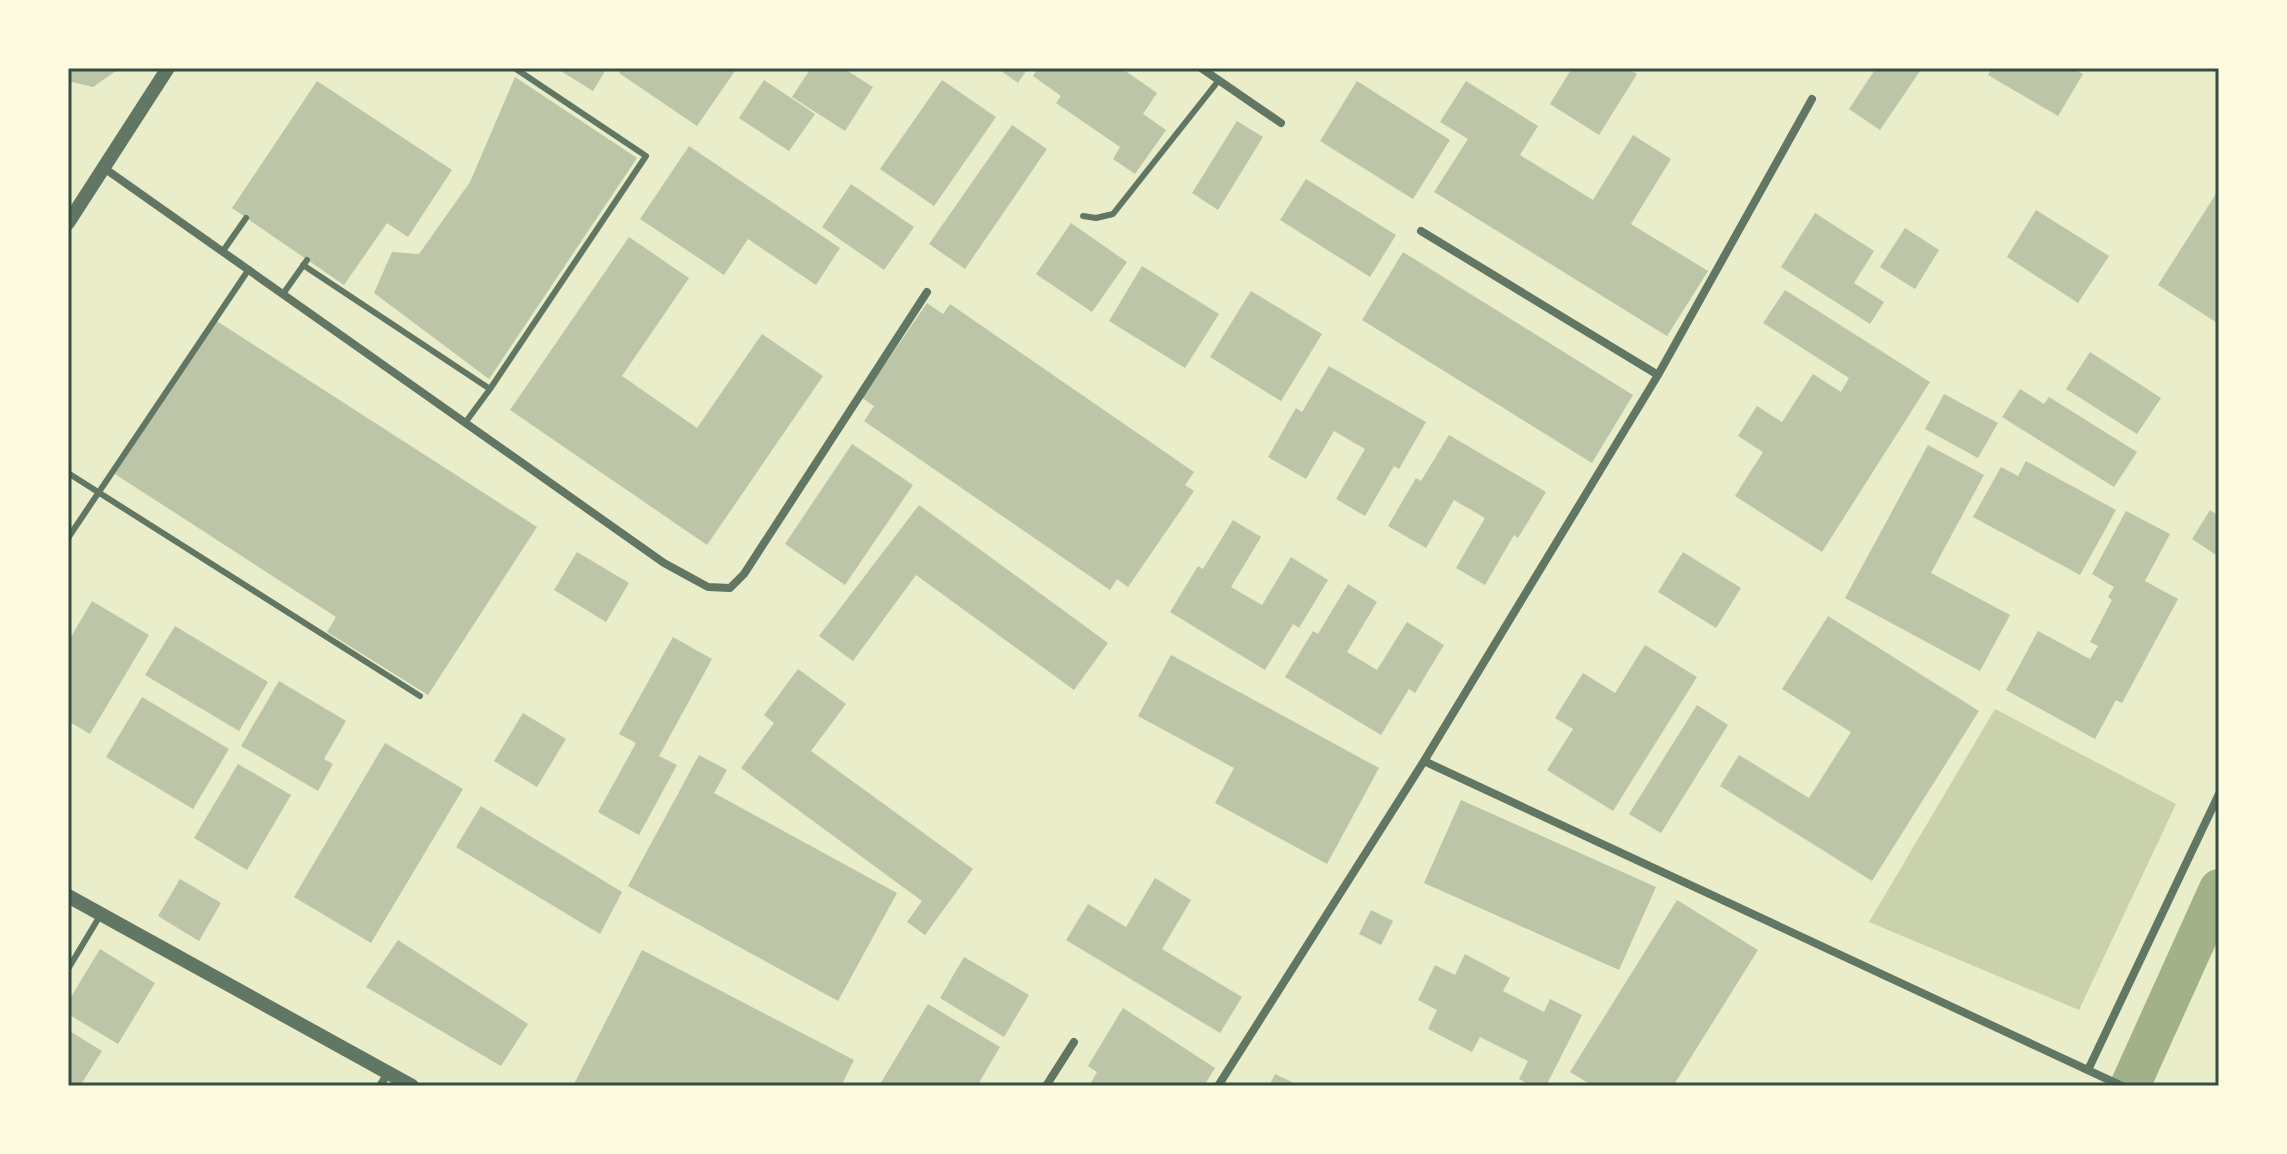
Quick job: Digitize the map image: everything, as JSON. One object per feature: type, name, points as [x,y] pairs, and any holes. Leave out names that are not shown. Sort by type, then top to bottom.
[{"type":"street","points":[[68,223],[168,68]]},
{"type":"street","points":[[1201,68],[1281,123]]},
{"type":"street","points":[[1218,1086],[1424,761],[1658,375],[1812,99]]},
{"type":"street","points":[[104,168],[664,563],[708,587],[730,588],[744,574],[927,292]]},
{"type":"street","points":[[1421,231],[1658,375]]},
{"type":"street","points":[[1424,761],[2122,1086]]},
{"type":"street","points":[[2088,1070],[2219,794]]},
{"type":"street","points":[[68,896],[412,1086]]},
{"type":"street","points":[[1046,1086],[1074,1042]]},
{"type":"street","points":[[380,1086],[388,1073]]},
{"type":"lane","points":[[465,423],[646,156],[516,69]]},
{"type":"lane","points":[[1083,216],[1096,218],[1113,214],[1219,80]]},
{"type":"lane","points":[[223,251],[246,218]]},
{"type":"lane","points":[[283,294],[305,263],[474,374],[490,389]]},
{"type":"lane","points":[[68,538],[249,269]]},
{"type":"lane","points":[[68,473],[420,696]]},
{"type":"lane","points":[[68,969],[101,914]]},
{"type":"green space","points":[[1995,709],[2176,804],[2079,1010],[1869,922]]},
{"type":"building","points":[[68,68],[120,68],[93,87],[68,81]]},
{"type":"building","points":[[556,68],[607,68],[593,91]]},
{"type":"building","points":[[623,68],[737,68],[697,126],[619,73]]},
{"type":"building","points":[[811,68],[843,68],[873,87],[845,131],[792,97]]},
{"type":"building","points":[[997,68],[1028,68],[1018,83]]},
{"type":"building","points":[[1038,68],[1121,68],[1157,93],[1143,114],[1166,130],[1135,174],[1113,159],[1120,147],[1056,103],[1061,96],[1033,76]]},
{"type":"building","points":[[1572,68],[1627,68],[1637,74],[1599,135],[1550,104]]},
{"type":"building","points":[[1876,68],[1922,68],[1880,130],[1849,109]]},
{"type":"building","points":[[1992,68],[2072,68],[2083,74],[2058,116],[1988,75]]},
{"type":"building","points":[[515,77],[637,158],[489,379],[374,293],[392,252],[419,254],[470,182]]},
{"type":"building","points":[[764,80],[815,114],[789,151],[739,118]]},
{"type":"building","points":[[942,80],[996,117],[934,206],[880,169]]},
{"type":"building","points":[[317,81],[452,170],[408,237],[387,223],[344,285],[232,208]]},
{"type":"building","points":[[1357,81],[1450,140],[1413,199],[1320,141]]},
{"type":"building","points":[[1466,81],[1538,126],[1520,155],[1593,200],[1633,135],[1671,159],[1631,224],[1708,271],[1667,336],[1434,192],[1468,139],[1440,122]]},
{"type":"building","points":[[1237,121],[1263,137],[1218,210],[1192,193]]},
{"type":"building","points":[[1012,125],[1047,149],[965,269],[929,244]]},
{"type":"building","points":[[689,146],[840,248],[816,285],[748,239],[724,275],[640,219]]},
{"type":"building","points":[[1306,179],[1396,235],[1370,277],[1280,220]]},
{"type":"building","points":[[851,184],[914,227],[884,270],[822,227]]},
{"type":"building","points":[[2219,189],[2217,244],[2219,324],[2158,285]]},
{"type":"building","points":[[2036,210],[2109,256],[2078,303],[2007,257]]},
{"type":"building","points":[[1815,213],[1874,251],[1854,283],[1884,302],[1870,324],[1781,267]]},
{"type":"building","points":[[1071,223],[1127,262],[1092,312],[1036,274]]},
{"type":"building","points":[[1905,228],[1939,250],[1915,289],[1880,267]]},
{"type":"building","points":[[629,237],[689,278],[622,376],[697,428],[762,334],[823,376],[707,545],[510,410]]},
{"type":"building","points":[[1403,252],[1633,395],[1592,463],[1362,320]]},
{"type":"building","points":[[1142,266],[1219,314],[1185,368],[1109,321]]},
{"type":"building","points":[[1785,290],[1930,382],[1822,552],[1735,496],[1763,452],[1738,436],[1757,406],[1782,422],[1813,374],[1841,392],[1849,378],[1763,323]]},
{"type":"building","points":[[1251,291],[1322,334],[1281,401],[1210,357]]},
{"type":"building","points":[[927,303],[943,314],[950,304],[1194,472],[1185,485],[1194,491],[1128,587],[1117,579],[1110,590],[864,421],[874,406],[862,398]]},
{"type":"building","points":[[215,320],[537,527],[428,695],[327,632],[336,617],[115,474]]},
{"type":"building","points":[[2090,352],[2161,398],[2137,434],[2066,389]]},
{"type":"building","points":[[1329,366],[1426,422],[1399,469],[1394,466],[1365,516],[1336,499],[1365,449],[1334,431],[1306,479],[1268,457],[1296,408],[1302,412]]},
{"type":"building","points":[[2020,389],[2044,404],[2049,397],[2137,452],[2114,487],[2002,417]]},
{"type":"building","points":[[1944,394],[1998,423],[1978,458],[1925,429]]},
{"type":"building","points":[[1449,435],[1546,492],[1518,538],[1514,535],[1485,585],[1456,568],[1485,518],[1454,500],[1426,548],[1388,526],[1416,478],[1421,481]]},
{"type":"building","points":[[852,444],[913,485],[845,585],[785,544]]},
{"type":"building","points":[[1928,445],[1984,475],[1931,573],[2010,615],[1980,671],[1845,598]]},
{"type":"building","points":[[2026,461],[2116,510],[2080,575],[1973,517],[2001,467],[2018,476]]},
{"type":"building","points":[[919,505],[1108,643],[1074,690],[916,575],[853,661],[819,636]]},
{"type":"building","points":[[2210,510],[2219,516],[2219,557],[2192,539]]},
{"type":"building","points":[[2126,511],[2170,534],[2145,581],[2178,599],[2122,703],[2116,700],[2095,739],[2006,690],[2038,631],[2090,659],[2098,646],[2090,642],[2112,600],[2108,597],[2114,587],[2092,574]]},
{"type":"building","points":[[1233,520],[1261,537],[1231,587],[1262,605],[1291,557],[1328,580],[1299,628],[1293,624],[1265,670],[1170,612],[1198,566],[1203,569]]},
{"type":"building","points":[[577,552],[629,583],[606,622],[554,590]]},
{"type":"building","points":[[1683,552],[1741,588],[1716,628],[1658,592]]},
{"type":"building","points":[[1348,584],[1377,602],[1347,652],[1377,670],[1407,622],[1444,645],[1415,693],[1409,689],[1381,735],[1285,677],[1313,631],[1318,634]]},
{"type":"building","points":[[92,601],[149,635],[90,734],[68,721],[68,642]]},
{"type":"building","points":[[1828,616],[1979,711],[1872,881],[1720,786],[1739,755],[1809,798],[1851,732],[1782,689]]},
{"type":"building","points":[[175,626],[268,682],[239,731],[145,675]]},
{"type":"building","points":[[673,637],[712,659],[659,756],[677,765],[639,835],[598,812],[636,743],[619,734]]},
{"type":"building","points":[[1645,645],[1697,677],[1613,811],[1547,770],[1573,729],[1555,718],[1583,673],[1615,693]]},
{"type":"building","points":[[1171,655],[1379,768],[1327,864],[1215,803],[1234,768],[1138,716]]},
{"type":"building","points":[[798,669],[846,704],[811,751],[973,869],[925,935],[907,922],[922,901],[741,768],[774,723],[764,715]]},
{"type":"building","points":[[279,681],[346,721],[324,759],[333,764],[318,791],[241,746]]},
{"type":"building","points":[[142,697],[229,749],[193,809],[106,757]]},
{"type":"building","points":[[1697,705],[1728,725],[1661,833],[1629,814]]},
{"type":"building","points":[[523,713],[566,739],[537,787],[494,761]]},
{"type":"building","points":[[385,743],[463,789],[371,943],[294,897]]},
{"type":"building","points":[[699,755],[727,770],[714,793],[897,893],[838,1001],[628,886]]},
{"type":"building","points":[[238,764],[291,795],[247,870],[194,838]]},
{"type":"building","points":[[1461,800],[1656,887],[1619,970],[1424,883]]},
{"type":"building","points":[[481,806],[622,892],[600,934],[456,847]]},
{"type":"building","points":[[1155,878],[1191,900],[1162,949],[1242,997],[1220,1033],[1066,940],[1088,904],[1126,927]]},
{"type":"building","points":[[180,879],[221,903],[199,941],[158,916]]},
{"type":"building","points":[[1677,900],[1758,950],[1673,1086],[1593,1086],[1570,1072]]},
{"type":"building","points":[[1371,910],[1393,921],[1381,945],[1359,934]]},
{"type":"building","points":[[398,940],[528,1024],[501,1066],[366,987]]},
{"type":"building","points":[[100,949],[155,983],[118,1044],[68,1014],[68,1002]]},
{"type":"building","points":[[642,950],[854,1060],[841,1086],[573,1086]]},
{"type":"building","points":[[1465,954],[1510,978],[1503,991],[1544,1012],[1550,999],[1582,1015],[1546,1086],[1532,1086],[1519,1079],[1528,1061],[1480,1037],[1472,1052],[1428,1029],[1437,1010],[1418,1000],[1435,965],[1455,975]]},
{"type":"building","points":[[964,957],[1029,995],[1004,1037],[940,998]]},
{"type":"building","points":[[928,1004],[1000,1047],[977,1086],[879,1086]]},
{"type":"building","points":[[1123,1008],[1215,1068],[1204,1086],[1089,1086],[1097,1072],[1088,1066]]},
{"type":"building","points":[[68,1030],[102,1051],[80,1086],[68,1086]]},
{"type":"building","points":[[1275,1074],[1300,1086],[1269,1086]]},
{"type":"waterway","points":[[2130,1086],[2219,889]]}]
